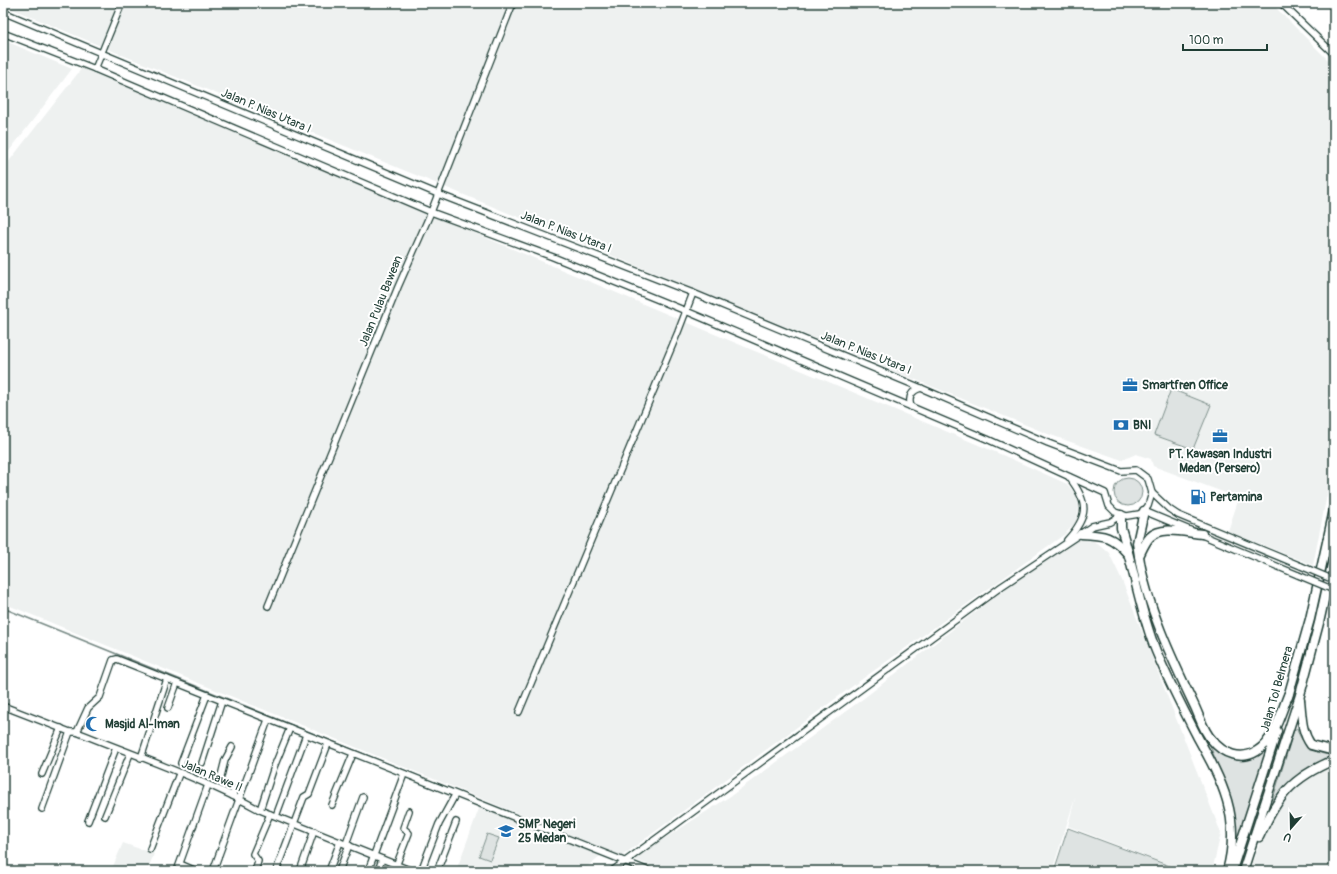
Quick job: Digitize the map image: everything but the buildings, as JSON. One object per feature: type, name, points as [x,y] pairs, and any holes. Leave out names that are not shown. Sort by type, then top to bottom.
[{"type":"highway","name":"Jalan Tol Belmera","points":[[1232,871],[1289,693],[1310,619],[1334,510]]},
{"type":"highway","points":[[1144,511],[1137,543],[1153,608],[1184,683],[1211,740],[1222,750],[1231,755],[1249,755],[1265,745],[1269,739],[1289,693]]},
{"type":"highway","points":[[1121,515],[1121,528],[1156,650],[1190,722],[1217,771],[1227,797],[1232,818],[1233,836],[1231,857],[1227,871]]},
{"type":"highway","points":[[1139,556],[1150,537],[1159,532],[1171,531],[1202,534]]},
{"type":"highway","points":[[1081,534],[1097,534],[1108,537],[1118,542],[1130,556]]},
{"type":"highway","name":"Jalan Tol Belmera","points":[[1244,869],[1300,695],[1319,624],[1334,555]]},
{"type":"highway","points":[[1300,695],[1302,729],[1306,739],[1311,745],[1334,751]]},
{"type":"highway","points":[[1244,869],[1266,820],[1283,793],[1308,772],[1334,760]]},
{"type":"street","points":[[95,69],[122,3]]},
{"type":"street","name":"Jalan Pulau Bawean","points":[[268,606],[398,287],[431,212],[513,3]]},
{"type":"street","points":[[1282,3],[1334,54]]},
{"type":"street","name":"Jalan P. Nias Utara I","points":[[3,12],[100,54],[438,194],[693,293],[921,388],[1048,443],[1121,471],[1136,470],[1148,479],[1152,493]]},
{"type":"street","points":[[3,33],[95,69],[431,212],[553,257],[686,311],[987,439],[1105,493],[1109,506],[1121,515],[1133,516],[1144,511],[1148,506],[1152,493],[1169,509],[1178,515],[1334,580]]},
{"type":"street","points":[[519,712],[693,293]]},
{"type":"street","points":[[911,407],[909,401],[910,395],[915,390],[921,388]]},
{"type":"street","points":[[1062,545],[1077,530],[1084,512],[1084,502],[1080,491],[1068,476]]},
{"type":"street","points":[[1144,511],[1334,590]]},
{"type":"street","points":[[612,871],[1002,586],[1092,526],[1110,522],[1121,515]]},
{"type":"street","points":[[42,809],[73,732],[88,708],[100,697],[115,659],[455,795],[629,859],[649,871]]},
{"type":"street","points":[[141,758],[168,679]]},
{"type":"street","points":[[168,708],[177,683]]},
{"type":"street","points":[[180,763],[207,695]]},
{"type":"street","points":[[202,763],[222,701]]},
{"type":"street","name":"Jalan Rawe II","points":[[3,706],[116,748],[208,785],[236,797],[260,810],[412,871]]},
{"type":"street","points":[[213,871],[236,797],[268,720]]},
{"type":"street","points":[[42,774],[61,728]]},
{"type":"street","points":[[260,810],[274,767],[290,728]]},
{"type":"street","points":[[255,871],[258,860],[253,854],[273,815],[306,735]]},
{"type":"street","points":[[276,871],[304,797],[309,793],[328,744]]},
{"type":"street","points":[[232,747],[225,760],[220,780],[234,790],[236,797]]},
{"type":"street","points":[[88,820],[116,748]]},
{"type":"street","points":[[105,816],[130,754]]},
{"type":"street","points":[[332,805],[353,754]]},
{"type":"street","points":[[150,849],[179,774]]},
{"type":"street","points":[[368,871],[404,774]]},
{"type":"street","points":[[177,871],[208,785]]},
{"type":"street","points":[[421,871],[439,824],[455,795]]},
{"type":"street","points":[[339,871],[363,797]]},
{"type":"street","points":[[394,871],[409,833],[403,828],[409,811]]},
{"type":"street","points":[[437,871],[456,822]]},
{"type":"street","points":[[300,871],[314,831]]},
{"type":"street","points":[[330,871],[340,842]]},
{"type":"street","points":[[378,871],[382,859]]},
{"type":"street","points":[[180,864],[196,871]]},
{"type":"shaded area","points":[[3,3],[1271,3],[1334,66],[1334,459],[1313,565],[1228,531],[1239,498],[1153,466],[1151,459],[1136,454],[1122,460],[1048,434],[115,52],[3,5]]},
{"type":"shaded area","points":[[3,40],[72,69],[3,159]]},
{"type":"shaded area","points":[[82,68],[1007,457],[1067,484],[1077,496],[1079,505],[1077,521],[1065,534],[865,677],[622,856],[3,603],[3,169]]},
{"type":"shaded area","points":[[1171,389],[1211,405],[1193,449],[1154,435]]},
{"type":"shaded area","points":[[1128,478],[1138,482],[1142,492],[1138,502],[1128,506],[1118,502],[1114,492],[1118,482]]},
{"type":"shaded area","points":[[1072,537],[1086,537],[1100,545],[1109,553],[1121,578],[1221,833],[1212,871],[1185,871],[1068,826],[1076,795],[1052,871],[664,871],[633,859],[732,795],[864,698]]},
{"type":"shaded area","points":[[1297,728],[1302,739],[1310,748],[1327,755],[1333,755],[1334,757],[1324,760],[1308,769],[1293,781],[1272,802],[1294,730]]},
{"type":"shaded area","points":[[1208,740],[1228,757],[1240,761],[1256,757],[1269,747],[1237,843],[1233,815],[1223,778]]},
{"type":"shaded area","points":[[1334,763],[1334,871],[1249,871],[1269,820],[1290,791]]},
{"type":"shaded area","name":"SMP Negeri 25 Medan","points":[[480,806],[601,855],[582,871],[558,871],[543,865],[541,871],[456,871]]},
{"type":"shaded area","points":[[1068,828],[1183,871],[1054,871]]},
{"type":"shaded area","points":[[487,834],[499,838],[490,860],[479,856]]},
{"type":"shaded area","points":[[123,843],[154,854],[147,871],[111,871]]},
{"type":"waterway","points":[[3,608],[416,775]]},
{"type":"place","name":"Smartfren Office","points":[[1130,385]]},
{"type":"place","name":"BNI","points":[[1121,425]]},
{"type":"place","name":"PT. Kawasan Industri Medan (Persero)","points":[[1220,436]]},
{"type":"place","name":"Pertamina","points":[[1198,497]]},
{"type":"place","name":"Masjid Al-Iman","points":[[93,724]]},
{"type":"place","name":"SMP Negeri 25 Medan","points":[[506,831]]}]
